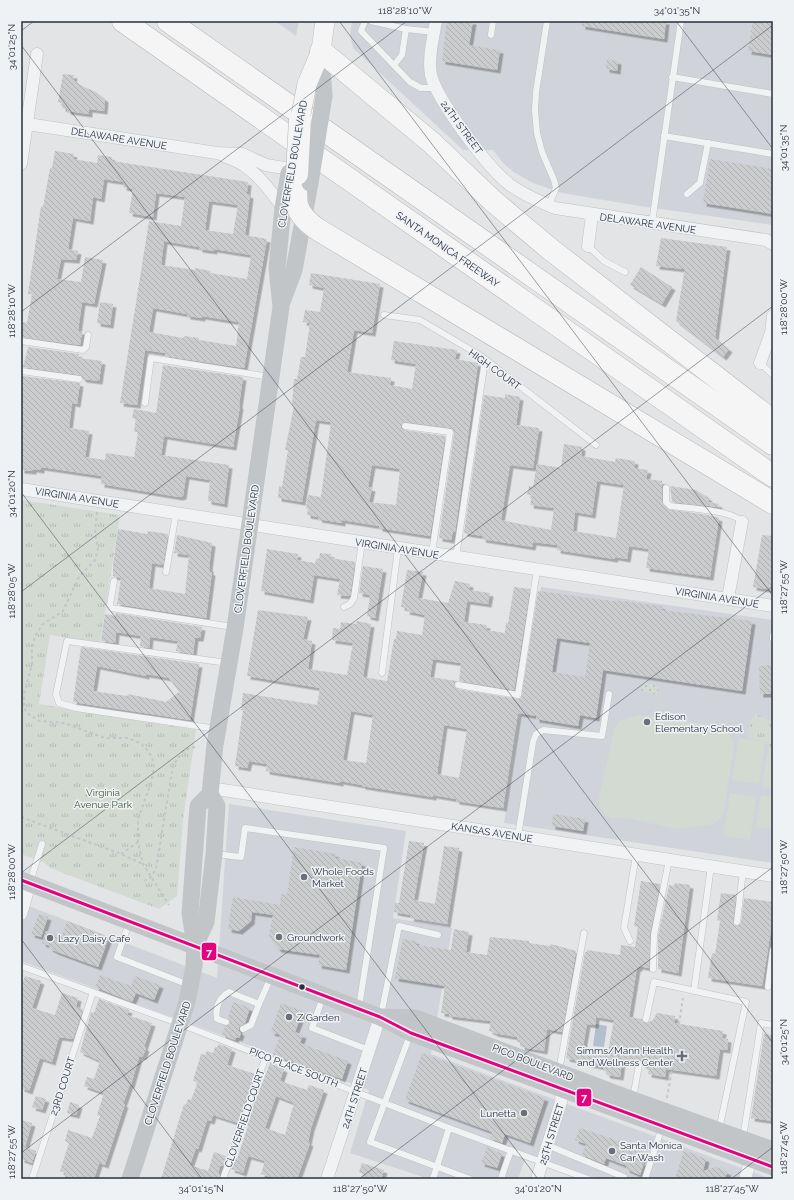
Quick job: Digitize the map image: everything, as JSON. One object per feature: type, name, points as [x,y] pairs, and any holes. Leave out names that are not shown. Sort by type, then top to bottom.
[{"type":"highway","name":"SANTA MONICA FREEWAY","points":[[122,21],[773,476]]},
{"type":"highway","points":[[168,21],[773,444]]},
{"type":"highway","points":[[321,51],[432,142],[493,201],[550,249],[773,422]]},
{"type":"highway","points":[[300,119],[299,175],[296,199],[304,220],[773,503]]},
{"type":"main road","name":"CLOVERFIELD BOULEVARD","points":[[282,304],[276,268],[283,208],[299,175],[324,96],[321,51],[325,21]]},
{"type":"main road","name":"CLOVERFIELD BOULEVARD","points":[[300,119],[307,84],[321,51]]},
{"type":"main road","name":"CLOVERFIELD BOULEVARD","points":[[130,1179],[180,1024],[194,966],[195,946],[190,913],[198,806],[210,791],[282,304],[294,270],[304,220]]},
{"type":"main road","name":"CLOVERFIELD BOULEVARD","points":[[195,946],[206,922],[214,854],[217,806],[210,791]]},
{"type":"main road","name":"PICO BOULEVARD","points":[[26,881],[358,1008],[380,1017],[411,1033],[562,1089],[719,1130],[773,1166]]},
{"type":"main road","name":"PICO BOULEVARD","points":[[380,1017],[415,1018],[633,1100],[662,1125],[746,1148],[773,1150]]},
{"type":"main road","points":[[559,1072],[562,1089]]},
{"type":"street","name":"24TH STREET","points":[[435,27],[430,59],[432,76],[443,103],[491,166],[507,183],[524,195]]},
{"type":"street","points":[[21,164],[24,123],[37,54]]},
{"type":"street","name":"DELAWARE AVENUE","points":[[24,123],[217,153],[242,154],[266,165],[299,175]]},
{"type":"street","name":"DELAWARE AVENUE","points":[[217,153],[238,162],[254,173],[283,208]]},
{"type":"street","name":"DELAWARE AVENUE","points":[[524,195],[549,205],[592,215],[766,240],[773,244]]},
{"type":"street","points":[[588,246],[592,215]]},
{"type":"street","points":[[760,363],[771,333],[773,317]]},
{"type":"street","name":"VIRGINIA AVENUE","points":[[21,488],[249,525],[773,606]]},
{"type":"street","points":[[728,598],[742,522]]},
{"type":"street","name":"KANSAS AVENUE","points":[[210,791],[518,836],[773,876]]},
{"type":"street","points":[[21,914],[26,881]]},
{"type":"street","name":"24TH STREET","points":[[327,1179],[380,1017]]},
{"type":"street","name":"25TH STREET","points":[[537,1179],[561,1102],[562,1089]]},
{"type":"street","points":[[745,1179],[746,1148]]},
{"type":"lane","points":[[365,21],[361,31],[410,82],[421,88],[436,88]]},
{"type":"lane","points":[[370,21],[406,29],[435,27]]},
{"type":"lane","points":[[491,35],[493,21]]},
{"type":"lane","points":[[548,21],[536,92],[535,110],[537,134],[542,152],[556,188],[549,205]]},
{"type":"lane","points":[[652,223],[681,21]]},
{"type":"lane","points":[[394,65],[402,55],[406,29]]},
{"type":"lane","points":[[672,77],[773,94]]},
{"type":"lane","points":[[664,136],[773,154]]},
{"type":"lane","points":[[687,194],[700,183],[708,143]]},
{"type":"lane","points":[[588,246],[604,261],[625,272]]},
{"type":"lane","name":"HIGH COURT","points":[[384,315],[420,320],[485,360],[596,445]]},
{"type":"lane","points":[[21,341],[83,350],[86,347],[88,335]]},
{"type":"lane","points":[[145,403],[151,358],[272,377]]},
{"type":"lane","points":[[456,557],[485,360]]},
{"type":"lane","points":[[760,363],[773,375]]},
{"type":"lane","points":[[21,371],[79,379]]},
{"type":"lane","points":[[405,426],[450,432],[432,553]]},
{"type":"lane","points":[[666,488],[666,502],[670,506],[723,514],[739,519],[742,522]]},
{"type":"lane","points":[[166,572],[176,513]]},
{"type":"lane","points":[[344,607],[350,604],[354,598],[362,542]]},
{"type":"lane","points":[[382,672],[398,548]]},
{"type":"lane","points":[[458,685],[518,695],[537,570]]},
{"type":"lane","points":[[114,581],[110,605],[111,608],[235,628]]},
{"type":"lane","points":[[218,729],[76,708],[59,703],[56,694],[67,641],[229,663]]},
{"type":"lane","points":[[518,836],[533,742],[536,734],[543,730],[602,736],[609,694]]},
{"type":"lane","points":[[214,854],[241,858],[245,828],[384,848],[358,1008]]},
{"type":"lane","points":[[26,881],[42,844]]},
{"type":"lane","points":[[630,940],[624,928],[636,855]]},
{"type":"lane","points":[[653,968],[654,935],[669,860]]},
{"type":"lane","points":[[694,991],[711,866]]},
{"type":"lane","points":[[737,922],[744,871]]},
{"type":"lane","points":[[130,921],[117,957],[190,985]]},
{"type":"lane","points":[[380,1017],[399,926],[438,935]]},
{"type":"lane","points":[[559,1072],[584,933]]},
{"type":"lane","points":[[768,986],[773,950]]},
{"type":"lane","name":"PICO PLACE SOUTH","points":[[21,966],[266,1056],[449,1128],[588,1179]]},
{"type":"lane","points":[[243,1028],[251,1025],[272,975]]},
{"type":"lane","points":[[646,1019],[654,982],[746,1002],[719,1130]]},
{"type":"lane","name":"23RD COURT","points":[[32,1179],[93,992]]},
{"type":"lane","points":[[226,1022],[217,1019],[216,1010],[221,996],[229,992],[259,1004]]},
{"type":"lane","points":[[323,995],[312,1028],[369,1050]]},
{"type":"lane","points":[[746,1148],[761,1023],[773,1025]]},
{"type":"lane","points":[[411,1033],[370,1142],[470,1179]]},
{"type":"lane","name":"CLOVERFIELD COURT","points":[[223,1179],[266,1056]]},
{"type":"lane","points":[[633,1100],[639,1064]]},
{"type":"lane","points":[[645,1179],[662,1125]]},
{"type":"lane","points":[[433,1179],[449,1128]]},
{"type":"lane","points":[[548,1145],[624,1177]]},
{"type":"lane","points":[[501,1179],[512,1150]]},
{"type":"path","points":[[98,501],[95,533],[98,549],[94,560],[79,577],[63,611],[43,624],[35,636],[32,650],[32,664],[24,694],[24,707],[27,713],[39,721],[64,723],[104,738],[127,738],[146,747],[152,758],[154,768],[151,783],[138,820],[138,842],[143,864],[169,905]]},
{"type":"path","points":[[144,881],[151,877],[157,865],[173,765],[184,750],[195,747]]},
{"type":"path","points":[[21,817],[143,864]]},
{"type":"path","points":[[120,854],[138,842]]},
{"type":"path","points":[[679,1024],[683,994]]},
{"type":"path","points":[[667,1099],[672,1070]]},
{"type":"shaded area","points":[[275,21],[299,21],[296,36]]},
{"type":"shaded area","points":[[352,21],[773,21],[773,225],[562,193],[533,183],[515,173],[504,164],[493,150],[463,150],[353,48],[350,35]]},
{"type":"shaded area","name":"Edison Elementary School","points":[[541,587],[773,620],[773,863],[504,823]]},
{"type":"shaded area","points":[[229,804],[406,831],[393,918],[452,928],[431,1054],[771,1179],[599,1179],[527,1154],[518,1179],[429,1179],[350,1153],[369,1090],[21,961],[21,903],[217,978]]},
{"type":"green space","name":"Virginia Avenue Park","points":[[21,500],[120,515],[100,643],[50,635],[39,704],[196,730],[183,820],[177,896],[159,909],[50,868],[45,863],[21,854]]},
{"type":"green space","points":[[644,684],[659,686],[657,695],[642,691],[641,687]]},
{"type":"green space","points":[[755,713],[773,723],[773,755],[768,754],[769,742],[748,738],[750,722]]},
{"type":"green space","points":[[639,715],[719,726],[730,734],[734,747],[724,811],[721,818],[714,824],[678,829],[625,818],[610,818],[605,815],[600,808],[599,799],[614,729],[621,720]]},
{"type":"green space","points":[[739,738],[765,742],[759,784],[732,780]]},
{"type":"green space","points":[[767,755],[773,756],[773,789],[762,787]]},
{"type":"green space","points":[[730,793],[756,797],[750,840],[724,836]]},
{"type":"green space","points":[[761,795],[773,797],[772,829],[756,827]]},
{"type":"water","points":[[596,1024],[607,1026],[604,1047],[593,1046]]},
{"type":"building","points":[[447,21],[473,21],[469,45],[500,50],[497,70],[442,61]]},
{"type":"building","points":[[582,21],[666,21],[664,39],[582,26]]},
{"type":"building","points":[[753,21],[773,22],[773,55],[748,51]]},
{"type":"building","points":[[607,59],[618,61],[617,71],[606,69]]},
{"type":"building","points":[[63,74],[74,75],[73,80],[96,92],[105,99],[104,111],[89,109],[89,114],[67,111],[67,109],[62,108],[63,103],[58,102]]},
{"type":"building","points":[[55,151],[74,154],[73,159],[97,163],[98,155],[112,157],[112,161],[248,182],[247,194],[250,195],[245,235],[267,239],[244,368],[165,356],[165,353],[145,350],[137,405],[120,403],[149,221],[181,226],[185,197],[156,193],[153,217],[129,213],[133,189],[123,187],[124,182],[104,179],[101,199],[93,197],[90,221],[73,218],[68,249],[78,251],[76,260],[61,259],[57,279],[81,282],[85,257],[103,260],[94,304],[82,302],[78,331],[82,331],[80,345],[21,337],[23,322],[27,323],[32,294],[28,294],[41,206],[43,207],[50,168],[52,168]],"holes":[[[209,201],[238,205],[233,234],[205,230]],[[164,241],[199,247],[199,249],[214,251],[214,249],[251,255],[247,279],[210,273],[211,271],[195,268],[195,270],[161,265]],[[153,308],[187,314],[187,316],[202,318],[202,316],[239,322],[236,346],[199,340],[199,338],[184,336],[183,338],[149,332]]]},
{"type":"building","points":[[710,159],[773,169],[773,214],[703,203]]},
{"type":"building","points":[[661,238],[727,247],[715,338],[729,349],[723,357],[676,321],[685,267],[683,269],[656,266]]},
{"type":"building","points":[[641,267],[672,287],[662,304],[630,285]]},
{"type":"building","points":[[311,273],[380,284],[372,333],[354,330],[347,372],[391,378],[390,385],[412,389],[416,364],[391,360],[394,341],[457,350],[455,359],[478,363],[455,532],[453,531],[451,540],[439,538],[454,433],[451,428],[406,422],[401,425],[401,428],[404,430],[445,436],[430,536],[379,528],[379,526],[342,520],[342,523],[318,519],[319,517],[307,515],[308,509],[306,508],[308,495],[321,497],[331,422],[316,420],[302,502],[278,498],[279,486],[282,487],[288,450],[285,450],[294,406],[292,406],[294,379],[297,379],[301,357],[305,357],[310,323],[303,322],[305,310],[320,312],[324,288],[309,285]],"holes":[[[372,465],[400,469],[396,505],[369,502],[372,488],[368,487]]]},
{"type":"building","points":[[100,302],[113,304],[110,325],[97,323]]},
{"type":"building","points":[[28,347],[79,354],[78,358],[102,361],[99,381],[83,379],[80,375],[23,367]]},
{"type":"building","points":[[163,365],[243,377],[233,447],[164,436],[161,455],[229,465],[224,504],[208,501],[210,480],[186,476],[183,496],[179,497],[101,484],[102,476],[41,467],[41,470],[21,470],[22,376],[80,383],[77,404],[72,403],[69,428],[89,431],[85,457],[105,460],[106,453],[134,457],[138,432],[134,432],[136,419],[132,418],[134,409],[156,413]]},
{"type":"building","points":[[505,394],[520,397],[516,425],[539,428],[533,468],[510,465],[501,520],[551,530],[554,508],[530,505],[532,495],[527,495],[529,486],[533,487],[537,464],[561,468],[564,444],[582,447],[581,456],[615,462],[616,458],[635,461],[634,468],[648,470],[646,479],[662,481],[662,502],[667,509],[719,518],[710,577],[646,568],[649,549],[629,546],[627,559],[615,557],[614,559],[557,550],[558,545],[533,542],[532,547],[482,539],[483,536],[464,533],[484,395],[505,398]],"holes":[[[597,481],[624,485],[616,538],[573,531],[575,512],[592,515]]]},
{"type":"building","points":[[670,486],[696,490],[709,498],[708,502],[719,504],[718,507],[672,502]]},
{"type":"building","points":[[118,529],[147,534],[148,531],[168,534],[163,565],[152,563],[149,588],[185,594],[189,555],[174,553],[177,535],[212,543],[209,568],[210,572],[212,572],[206,618],[117,604],[121,578],[113,576],[113,565]]},
{"type":"building","points":[[762,535],[772,536],[773,590],[753,587]]},
{"type":"building","points":[[267,549],[298,554],[297,560],[315,563],[317,558],[319,559],[320,553],[331,554],[331,558],[355,562],[350,596],[337,595],[340,579],[314,575],[310,600],[261,591]]},
{"type":"building","points":[[363,566],[383,569],[375,618],[367,616],[370,595],[359,593]]},
{"type":"building","points":[[407,570],[423,572],[418,598],[448,603],[455,581],[470,584],[469,590],[490,593],[488,604],[467,601],[464,622],[487,625],[486,630],[505,633],[514,587],[530,589],[514,690],[459,681],[461,663],[433,659],[430,677],[457,681],[454,685],[457,689],[517,699],[521,698],[538,591],[662,606],[661,610],[752,621],[742,691],[603,670],[596,718],[580,715],[578,726],[536,719],[536,716],[518,713],[503,808],[456,801],[456,799],[433,795],[433,797],[340,781],[340,783],[266,771],[267,764],[249,761],[247,768],[235,766],[243,710],[241,710],[243,693],[317,705],[320,688],[247,676],[258,610],[308,617],[303,639],[312,641],[308,669],[347,675],[353,643],[332,640],[333,628],[340,629],[341,622],[356,624],[357,621],[371,624],[363,677],[387,681],[394,639],[396,639],[397,631],[422,635],[425,615],[406,611],[407,608],[401,607]],"holes":[[[557,638],[590,643],[585,677],[552,672]],[[351,711],[373,715],[366,763],[343,760]],[[444,725],[467,729],[459,778],[437,774]]]},
{"type":"building","points":[[116,613],[202,627],[200,638],[195,638],[193,654],[176,651],[178,641],[150,637],[149,648],[140,646],[141,636],[116,632],[115,643],[101,641],[105,614],[115,616]]},
{"type":"building","points":[[81,647],[199,664],[190,720],[73,702]],"holes":[[[97,666],[146,676],[146,674],[169,678],[179,692],[166,702],[128,694],[127,696],[93,691]]]},
{"type":"building","points":[[773,665],[773,694],[760,694],[759,666]]},
{"type":"building","points":[[553,814],[585,819],[583,831],[552,826]]},
{"type":"building","points":[[409,841],[424,843],[414,900],[435,904],[444,846],[459,848],[447,924],[410,918],[411,915],[394,912],[395,903],[399,903]]},
{"type":"building","points":[[294,847],[336,854],[336,858],[362,863],[346,970],[318,965],[320,955],[278,949],[269,936],[273,915],[252,912],[251,921],[239,931],[228,929],[233,897],[280,905],[281,894],[287,895]]},
{"type":"building","points":[[641,881],[660,884],[650,934],[649,968],[639,966],[639,968],[637,968],[629,1017],[642,1019],[643,1023],[647,1023],[653,1020],[657,1013],[675,1016],[674,1023],[723,1031],[722,1038],[728,1039],[727,1050],[720,1049],[716,1076],[666,1069],[665,1077],[648,1074],[649,1066],[643,1065],[639,1061],[635,1064],[622,1062],[620,1077],[607,1075],[603,1067],[566,1058],[585,952],[587,952],[587,950],[620,955],[621,945],[635,947],[638,927],[634,926]],"holes":[[[596,1017],[614,1020],[608,1052],[583,1047],[587,1024],[595,1025]]]},
{"type":"building","points":[[675,883],[690,885],[678,973],[658,969],[658,936],[669,885],[674,886]]},
{"type":"building","points":[[721,893],[736,895],[733,921],[736,926],[741,923],[744,898],[773,902],[773,917],[762,986],[708,978],[712,953],[715,954],[720,921],[717,920]]},
{"type":"building","points":[[39,914],[48,917],[41,937],[31,934]]},
{"type":"building","points":[[67,921],[109,937],[98,967],[57,952],[49,948],[50,946],[42,943],[46,931],[62,936]]},
{"type":"building","points":[[454,929],[469,932],[466,952],[487,955],[490,937],[529,941],[529,943],[550,946],[551,944],[576,951],[562,1032],[547,1029],[544,1051],[521,1047],[522,1043],[517,1042],[517,1037],[489,1031],[491,1021],[449,1016],[449,1014],[441,1013],[445,986],[395,978],[403,939],[416,941],[416,945],[451,950]]},
{"type":"building","points":[[100,975],[131,986],[135,976],[160,985],[154,1000],[136,993],[132,1002],[95,987]]},
{"type":"building","points":[[25,976],[41,981],[32,1008],[55,1015],[62,993],[78,998],[76,1007],[83,1009],[73,1039],[59,1037],[52,1062],[40,1058],[29,1091],[21,1088],[21,987]]},
{"type":"building","points":[[99,999],[129,1010],[127,1015],[152,1023],[144,1047],[146,1048],[143,1056],[139,1057],[105,1165],[99,1163],[94,1179],[64,1179],[66,1173],[60,1171],[69,1143],[65,1141],[68,1130],[92,1138],[100,1116],[97,1115],[104,1093],[84,1086],[87,1077],[94,1079],[100,1061],[80,1052],[91,1012],[94,1013]]},
{"type":"building","points":[[233,1002],[250,1008],[245,1023],[239,1027],[239,1031],[241,1033],[239,1038],[236,1037],[235,1040],[222,1035],[225,1026],[230,1024],[228,1018]]},
{"type":"building","points":[[281,1003],[303,1011],[295,1032],[303,1035],[300,1043],[348,1061],[342,1079],[273,1055],[280,1035],[271,1032]]},
{"type":"building","points":[[764,1034],[773,1035],[773,1121],[751,1118]]},
{"type":"building","points":[[219,1044],[232,1049],[227,1065],[255,1074],[238,1123],[213,1115],[211,1121],[207,1120],[198,1149],[196,1148],[190,1165],[208,1171],[214,1152],[226,1156],[223,1166],[220,1166],[218,1174],[220,1174],[219,1179],[161,1179],[184,1104],[186,1105],[188,1099],[191,1100],[198,1082],[193,1081],[201,1054],[205,1055],[207,1051],[213,1053],[215,1047]]},
{"type":"building","points":[[422,1053],[545,1098],[530,1143],[505,1134],[502,1143],[490,1138],[492,1132],[405,1100]]},
{"type":"building","points":[[270,1063],[284,1069],[280,1081],[307,1090],[309,1085],[324,1090],[311,1128],[308,1142],[310,1143],[297,1179],[277,1179],[261,1174],[265,1161],[248,1156],[243,1173],[231,1169],[235,1158],[237,1159],[248,1126],[246,1125]],"holes":[[[276,1096],[294,1103],[285,1135],[265,1128]]]},
{"type":"building","points":[[36,1096],[46,1099],[42,1110],[32,1107]]},
{"type":"building","points":[[70,1102],[79,1105],[76,1115],[67,1113]]},
{"type":"building","points":[[21,1120],[32,1123],[25,1147],[36,1151],[32,1163],[21,1159]]},
{"type":"building","name":"Santa Monica Car Wash","points":[[580,1128],[619,1141],[618,1143],[645,1153],[641,1162],[644,1163],[640,1175],[626,1169],[627,1166],[606,1158],[604,1164],[582,1155],[586,1144],[575,1140]]},
{"type":"building","points":[[487,1147],[502,1154],[497,1168],[481,1163]]},
{"type":"building","points":[[684,1150],[706,1159],[703,1171],[716,1167],[728,1172],[724,1179],[675,1179]]},
{"type":"building","points":[[362,1163],[384,1170],[381,1179],[361,1179],[363,1174],[359,1172]]},
{"type":"transit line","name":"7","points":[[21,880],[380,1017],[411,1033],[773,1167]]},
{"type":"place","name":"Edison Elementary School","points":[[647,722]]},
{"type":"place","name":"Whole Foods Market","points":[[304,877]]},
{"type":"place","name":"Groundwork","points":[[279,937]]},
{"type":"place","name":"Lazy Daisy Cafe","points":[[50,938]]},
{"type":"place","name":"Z Garden","points":[[289,1017]]},
{"type":"place","name":"Simms/Mann Health and Wellness Center","points":[[682,1056]]},
{"type":"place","name":"Lunetta","points":[[524,1113]]},
{"type":"place","name":"Santa Monica Car Wash","points":[[612,1151]]}]
